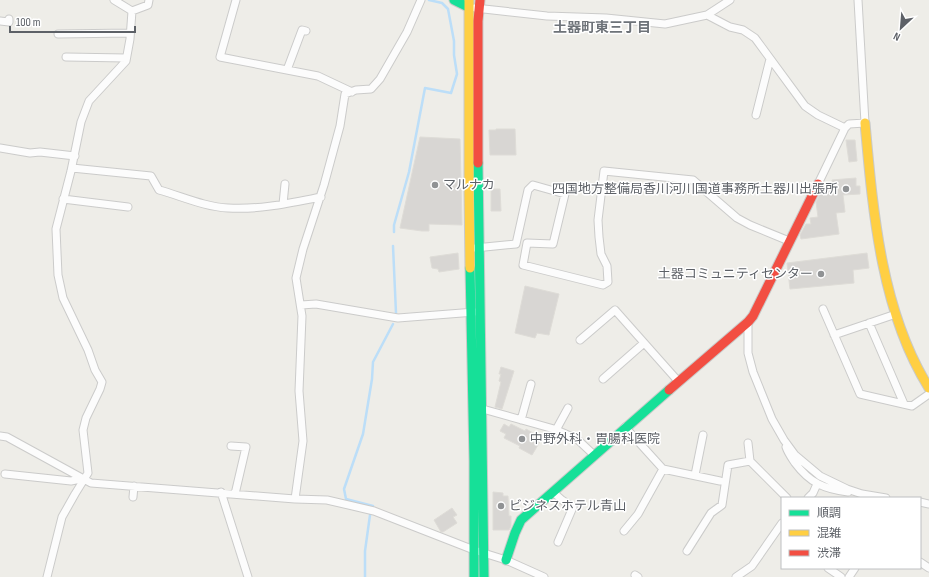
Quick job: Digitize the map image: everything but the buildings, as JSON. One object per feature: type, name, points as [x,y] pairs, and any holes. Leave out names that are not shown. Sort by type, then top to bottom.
[{"type":"street","points":[[114,0],[132,11]]},
{"type":"street","points":[[132,11],[148,4],[149,0]]},
{"type":"street","points":[[236,0],[220,57],[318,76],[352,92]]},
{"type":"street","points":[[295,499],[303,441],[299,391],[302,316],[296,278],[303,249],[321,198],[340,126],[345,94],[371,89],[380,79],[407,32],[421,0]]},
{"type":"street","points":[[454,0],[547,16],[606,18],[665,24],[707,15],[730,0]]},
{"type":"street","points":[[858,0],[865,123],[872,207],[882,258],[896,314],[913,362],[929,388]]},
{"type":"street","points":[[469,3],[477,408],[484,577]]},
{"type":"street","points":[[475,248],[480,4]]},
{"type":"street","points":[[47,577],[62,517],[88,473],[83,430],[86,418],[102,382],[63,298],[58,275],[56,229],[75,156],[81,122],[90,101],[126,61],[132,11]]},
{"type":"street","points":[[707,15],[730,27],[744,30],[755,38],[806,106],[818,115],[845,128]]},
{"type":"street","points":[[0,21],[9,22],[10,19]]},
{"type":"street","points":[[287,70],[302,30],[306,31]]},
{"type":"street","points":[[58,34],[130,33]]},
{"type":"street","points":[[66,57],[126,58]]},
{"type":"street","points":[[756,116],[770,59]]},
{"type":"street","points":[[506,560],[521,520],[625,427],[748,322],[753,316],[845,128],[849,124],[865,123]]},
{"type":"street","points":[[0,148],[30,154],[40,152],[75,156]]},
{"type":"street","points":[[72,168],[151,176],[159,190],[202,203],[227,208],[261,208],[321,198]]},
{"type":"street","points":[[527,243],[523,265],[602,285],[608,282],[607,266],[601,254],[598,220],[604,171],[693,180],[737,218],[789,241]]},
{"type":"street","points":[[283,204],[285,184]]},
{"type":"street","points":[[475,248],[527,243],[553,244],[565,194],[532,185],[528,190],[516,244]]},
{"type":"street","points":[[63,199],[128,207]]},
{"type":"street","points":[[301,305],[316,304],[398,318],[476,312]]},
{"type":"street","points":[[822,309],[860,394],[912,406],[929,394]]},
{"type":"street","points":[[580,340],[615,310],[678,381]]},
{"type":"street","points":[[834,335],[896,314]]},
{"type":"street","points":[[748,322],[748,353],[753,372],[772,419],[784,440],[796,454],[820,476],[847,489],[862,494]]},
{"type":"street","points":[[869,323],[904,404]]},
{"type":"street","points":[[603,379],[644,343]]},
{"type":"street","points":[[521,420],[531,384]]},
{"type":"street","points":[[477,408],[556,430],[577,439],[594,455]]},
{"type":"street","points":[[474,577],[477,408]]},
{"type":"street","points":[[556,430],[568,408]]},
{"type":"street","points":[[625,427],[663,468],[720,481]]},
{"type":"street","points":[[695,475],[703,435]]},
{"type":"street","points":[[0,436],[7,437],[85,478],[91,483],[295,499],[326,500],[362,508],[474,550],[506,560],[544,577]]},
{"type":"street","points":[[784,440],[788,452],[799,468],[810,480],[835,490],[880,497]]},
{"type":"street","points":[[748,443],[750,461],[786,497]]},
{"type":"street","points":[[231,446],[246,447],[235,494]]},
{"type":"street","points":[[687,551],[711,513],[722,505],[728,465],[750,461]]},
{"type":"street","points":[[624,532],[638,514],[663,468]]},
{"type":"street","points":[[5,474],[70,481],[85,478]]},
{"type":"street","points":[[813,496],[817,484]]},
{"type":"street","points":[[133,497],[134,486]]},
{"type":"street","points":[[221,492],[248,577]]},
{"type":"street","points":[[553,492],[573,507],[558,542]]},
{"type":"street","points":[[736,577],[752,566],[781,524]]},
{"type":"street","points":[[829,569],[841,577]]},
{"type":"waterway","points":[[394,232],[394,225],[409,172],[425,88],[451,93],[457,74],[454,55],[454,41],[448,9],[442,3],[429,0]]},
{"type":"waterway","points":[[393,246],[396,313]]},
{"type":"waterway","points":[[373,506],[346,499],[344,489],[363,434],[372,379],[373,362],[393,324]]},
{"type":"waterway","points":[[365,577],[365,551],[370,515]]},
{"type":"traffic: fast","points":[[454,0],[468,7]]},
{"type":"traffic: fast","points":[[478,163],[484,577]]},
{"type":"traffic: fast","points":[[470,268],[474,461],[474,577]]},
{"type":"traffic: fast","points":[[506,560],[521,520],[669,390]]},
{"type":"traffic: slow","points":[[469,0],[470,268]]},
{"type":"traffic: slow","points":[[865,123],[876,225],[890,294],[900,327],[913,358],[929,388]]},
{"type":"traffic: jam","points":[[478,163],[478,21],[480,0]]},
{"type":"traffic: jam","points":[[669,390],[753,316],[818,184]]},
{"type":"place","name":"マルナカ","points":[[435,185]]},
{"type":"place","name":"四国地方整備局香川河川国道事務所土器川出張所","points":[[846,189]]},
{"type":"place","name":"土器コミュニティセンター","points":[[821,274]]},
{"type":"place","name":"中野外科・胃腸科医院","points":[[522,439]]},
{"type":"place","name":"ビジネスホテル青山","points":[[501,506]]},
{"type":"district","name":"土器町東三丁目","points":[[602,27]]}]
